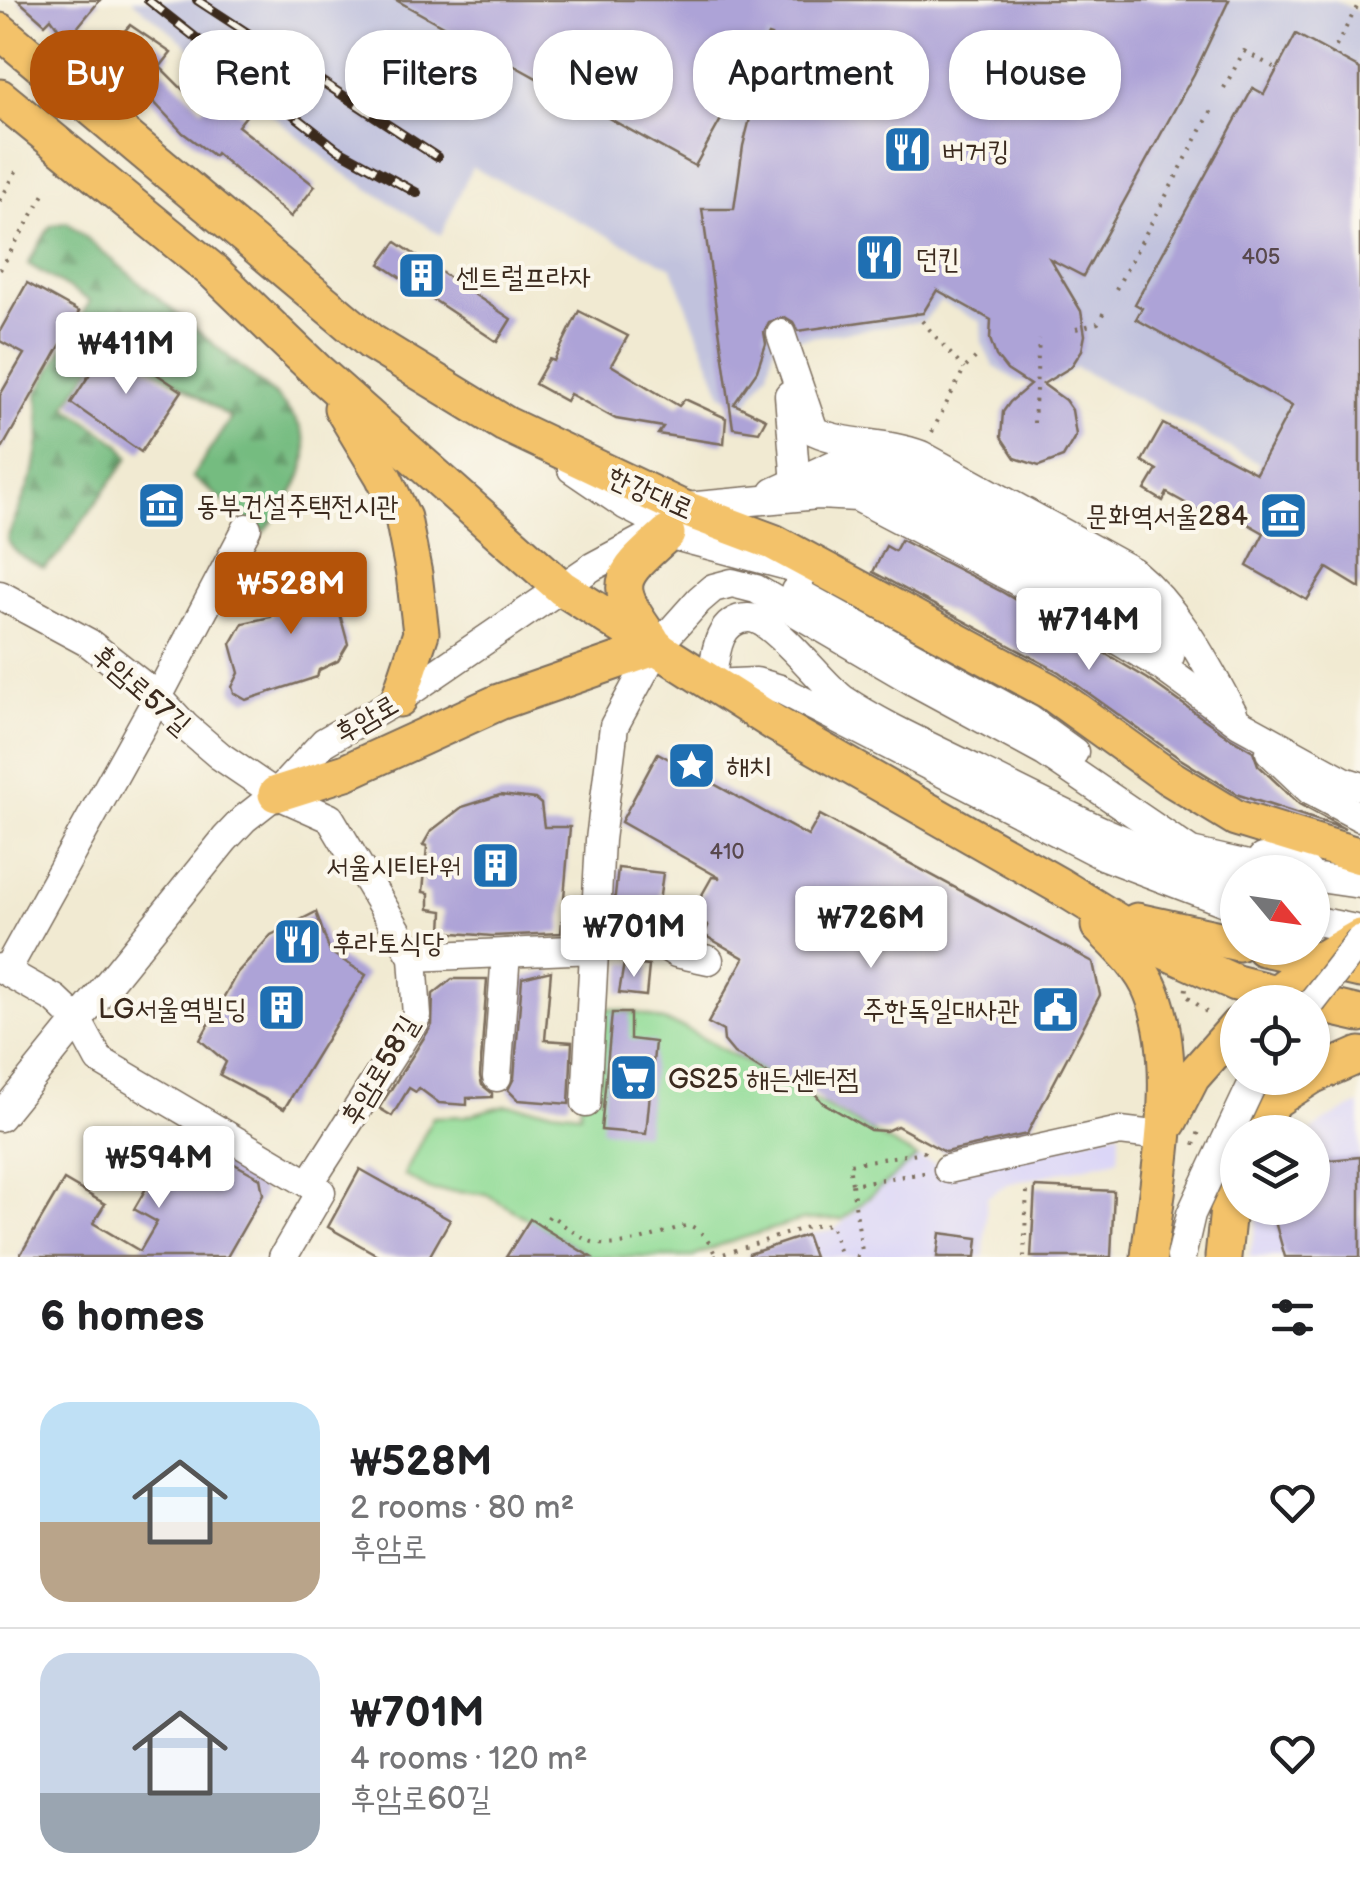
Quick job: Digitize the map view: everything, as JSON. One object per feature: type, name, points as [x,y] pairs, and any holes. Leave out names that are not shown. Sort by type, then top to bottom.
[{"type":"main road","name":"한강대로","points":[[0,31],[370,342],[679,527],[773,542],[1049,691],[1167,776],[1294,855]]},
{"type":"main road","points":[[0,97],[214,272],[316,370],[562,588],[711,684],[1190,964],[1239,985]]},
{"type":"main road","points":[[316,370],[367,447],[403,518],[420,633],[399,699]]},
{"type":"main road","points":[[658,648],[630,609],[624,586],[632,566],[679,527]]},
{"type":"main road","points":[[276,794],[346,772],[498,702],[658,648]]},
{"type":"main road","points":[[1060,886],[1129,956],[1152,992],[1163,1039],[1166,1085],[1150,1257]]},
{"type":"main road","points":[[1107,913],[1220,939]]},
{"type":"main road","points":[[1330,954],[1360,936]]},
{"type":"main road","points":[[1330,962],[1360,970]]},
{"type":"main road","points":[[1286,985],[1313,965]]},
{"type":"main road","points":[[1330,1006],[1360,1014]]},
{"type":"main road","points":[[1162,1136],[1192,1077],[1220,1037]]},
{"type":"main road","points":[[1330,1069],[1360,1056]]},
{"type":"main road","points":[[1265,1115],[1283,1095]]},
{"type":"main road","points":[[1213,1164],[1231,1180],[1224,1257]]},
{"type":"street","points":[[794,472],[795,444],[781,334],[814,431],[830,438],[893,444],[920,455],[1132,571],[1159,594],[1188,630],[1239,722],[1344,781],[1360,786]]},
{"type":"street","points":[[753,501],[794,472],[862,442]]},
{"type":"street","points":[[753,501],[833,466],[866,459],[894,467],[1109,583],[1159,624],[1239,722],[1311,791],[1360,818]]},
{"type":"street","name":"후암로","points":[[0,1117],[225,839],[244,818],[276,794],[324,742],[399,699],[592,567],[646,538],[753,501],[818,495],[857,497],[1010,577],[1142,654],[1239,722]]},
{"type":"street","points":[[1002,499],[1023,536]]},
{"type":"street","points":[[679,527],[1030,720],[1167,820],[1202,837],[1259,855]]},
{"type":"street","points":[[247,528],[158,697],[3,970],[54,999],[78,1021],[99,1060],[309,1184]]},
{"type":"street","points":[[586,1103],[600,840],[614,726],[658,648],[679,620],[713,588],[732,583],[756,588],[913,681],[1044,752],[1191,852],[1220,859]]},
{"type":"street","name":"후암로57길","points":[[0,595],[89,643],[158,697],[220,756],[276,794]]},
{"type":"street","points":[[1220,875],[1184,866],[1111,838],[891,727],[842,698],[774,629],[758,618],[732,622],[721,636],[711,684],[756,682],[780,689],[1104,856],[1220,899]]},
{"type":"street","name":"후암로58길","points":[[276,794],[330,818],[412,957],[418,1016],[309,1184],[322,1192],[284,1257]]},
{"type":"street","points":[[1330,878],[1360,900]]},
{"type":"street","points":[[596,917],[637,928],[676,953],[709,960]]},
{"type":"street","points":[[1324,985],[1360,936],[1330,926]]},
{"type":"street","points":[[412,957],[594,949]]},
{"type":"street","points":[[497,1077],[506,953]]},
{"type":"street","points":[[1181,1257],[1191,1214],[1246,1095]]},
{"type":"street","points":[[948,1169],[1120,1131],[1162,1136]]},
{"type":"path","points":[[1331,56],[1360,1]]},
{"type":"path","points":[[1224,88],[1244,52],[1276,69]]},
{"type":"path","points":[[1116,289],[1213,108]]},
{"type":"path","points":[[0,201],[19,166]]},
{"type":"path","points":[[0,270],[46,190]]},
{"type":"path","points":[[1076,328],[1098,323],[1106,308]]},
{"type":"path","points":[[914,313],[964,370]]},
{"type":"path","points":[[1034,424],[1040,338]]},
{"type":"path","points":[[928,440],[964,370],[977,356]]},
{"type":"path","points":[[1186,984],[1184,994],[1220,1018]]},
{"type":"path","points":[[852,1184],[928,1173],[924,1152],[849,1164],[862,1251],[856,1257]]},
{"type":"path","points":[[1024,1257],[1027,1188]]},
{"type":"path","points":[[542,1226],[550,1214],[583,1238],[598,1244],[616,1244],[688,1225],[708,1239],[715,1257],[806,1227],[831,1224],[841,1257]]},
{"type":"shaded area","points":[[132,0],[1335,0],[1360,12],[1360,516],[1075,367],[1056,382],[1019,382],[993,366],[982,342],[981,322],[940,301],[924,321],[775,342],[768,372],[745,406],[722,394],[672,268],[472,167],[441,235],[339,170],[278,120],[325,120],[325,30],[179,30],[179,39]]},
{"type":"shaded area","points":[[1360,1104],[1360,1257],[1249,1257],[1256,1225],[1330,1225],[1333,1116]]},
{"type":"shaded area","points":[[1120,1131],[1118,1159],[1007,1184],[987,1197],[984,1257],[814,1257],[806,1235],[833,1231],[917,1157],[948,1169]]},
{"type":"green space","points":[[67,222],[278,398],[297,422],[306,444],[303,471],[264,532],[192,477],[231,418],[110,340],[66,406],[120,445],[129,457],[58,556],[44,568],[22,557],[10,545],[7,539],[34,472],[40,436],[38,392],[90,301],[28,264],[50,226]]},
{"type":"green space","points":[[608,1008],[684,1028],[917,1157],[843,1219],[802,1220],[693,1257],[591,1257],[486,1194],[431,1190],[404,1175],[433,1117],[465,1116],[506,1105],[580,1113],[584,1037]]},
{"type":"building","points":[[18,0],[100,0],[75,30],[60,30],[51,18],[45,24]]},
{"type":"building","points":[[396,0],[1229,0],[1194,74],[1083,276],[1050,259],[1081,311],[1085,335],[1082,350],[1071,367],[1043,384],[1072,410],[1076,435],[1063,457],[1039,466],[1015,458],[1001,437],[1003,412],[1030,385],[1007,370],[996,356],[990,339],[991,320],[937,290],[923,313],[798,331],[785,317],[769,322],[757,371],[734,404],[766,419],[759,432],[733,428],[702,209],[734,209],[750,120],[929,120],[929,30],[693,30],[693,120],[721,120],[695,166],[612,120],[673,120],[673,30],[533,30],[533,76],[513,65],[513,30],[450,30]]},
{"type":"building","points":[[1296,34],[1360,69],[1360,588],[1327,568],[1307,600],[1247,566],[1264,533],[1223,510],[1216,520],[1167,493],[1163,501],[1145,490],[1157,470],[1142,461],[1163,424],[1256,473],[1292,406],[1136,319],[1142,308],[1135,304],[1253,88],[1264,94]]},
{"type":"building","points":[[159,45],[171,53],[160,67],[179,86],[179,120],[243,120],[238,126],[315,186],[291,217],[216,153],[214,156],[183,133],[159,108]]},
{"type":"building","points":[[396,242],[511,319],[497,342],[380,264]]},
{"type":"building","points":[[27,283],[79,312],[0,452],[0,395],[24,354],[0,341],[0,331]]},
{"type":"building","points":[[579,311],[628,336],[611,365],[679,406],[685,399],[726,418],[724,444],[658,434],[663,427],[616,419],[570,394],[566,401],[535,384],[549,359],[554,361]]},
{"type":"building","points":[[110,343],[182,391],[141,452],[71,403]]},
{"type":"building","points":[[901,540],[1002,592],[1148,679],[1253,751],[1258,765],[1299,804],[1345,829],[1239,795],[1179,758],[1059,672],[873,572],[886,546],[895,551]]},
{"type":"building","points":[[312,561],[328,571],[348,644],[338,661],[319,670],[317,677],[246,700],[234,693],[232,687],[239,673],[231,644],[243,623],[271,617],[298,568]]},
{"type":"building","points":[[658,753],[808,836],[820,815],[1093,962],[1100,995],[1027,1134],[945,1152],[897,1126],[886,1131],[870,1130],[822,1102],[807,1084],[783,1083],[734,1053],[724,1041],[723,1031],[708,1023],[744,958],[704,935],[708,926],[690,916],[712,877],[720,878],[621,822]]},
{"type":"building","name":"서울시티타워","points":[[500,795],[535,799],[541,804],[544,827],[570,827],[561,933],[492,936],[442,932],[443,911],[429,909],[429,893],[423,892],[427,846],[423,845],[431,831],[462,807]]},
{"type":"building","points":[[618,868],[663,873],[657,917],[614,904]]},
{"type":"building","name":"LG서울역빌딩","points":[[316,912],[330,952],[366,975],[284,1109],[220,1075],[226,1062],[200,1040],[237,973],[271,935]]},
{"type":"building","points":[[624,963],[649,966],[646,996],[619,993]]},
{"type":"building","points":[[551,971],[545,1040],[572,1042],[569,1104],[518,1100],[508,1090],[514,1078],[522,978]]},
{"type":"building","points":[[452,979],[487,979],[480,1076],[492,1097],[467,1098],[467,1105],[439,1103],[419,1088],[416,1092],[409,1088],[392,1116],[379,1108],[432,1025],[433,994]]},
{"type":"building","points":[[612,1013],[630,1013],[630,1039],[655,1042],[646,1134],[601,1130]]},
{"type":"building","points":[[178,1133],[260,1178],[263,1194],[227,1257],[19,1257],[64,1180],[105,1204],[93,1223],[140,1251],[157,1222],[134,1209]]},
{"type":"building","points":[[1360,1157],[1360,1257],[1285,1257],[1276,1225],[1330,1225],[1330,1160]]},
{"type":"building","points":[[360,1169],[450,1220],[429,1257],[381,1257],[328,1227]]},
{"type":"building","points":[[1035,1187],[1114,1191],[1111,1257],[1031,1257]]},
{"type":"building","points":[[530,1219],[542,1227],[591,1257],[506,1257]]},
{"type":"building","points":[[940,1233],[978,1238],[976,1257],[937,1257]]},
{"type":"building","points":[[806,1235],[814,1257],[749,1257],[749,1254]]},
{"type":"railway","points":[[148,0],[337,149],[417,193]]},
{"type":"railway","points":[[197,0],[437,157]]},
{"type":"place","name":"버거킹","points":[[907,150]]},
{"type":"place","name":"던킨","points":[[880,258]]},
{"type":"place","name":"센트럴프라자","points":[[421,276]]},
{"type":"place","name":"동부건설주택전시관","points":[[161,505]]},
{"type":"place","name":"문화역서울284","points":[[1283,515]]},
{"type":"place","name":"해치","points":[[691,765]]},
{"type":"place","name":"서울시티타워","points":[[496,866]]},
{"type":"place","name":"후라토식당","points":[[297,942]]},
{"type":"place","name":"LG서울역빌딩","points":[[282,1008]]},
{"type":"place","name":"주한독일대사관","points":[[1055,1009]]},
{"type":"place","name":"GS25 해든센터점","points":[[633,1078]]}]
